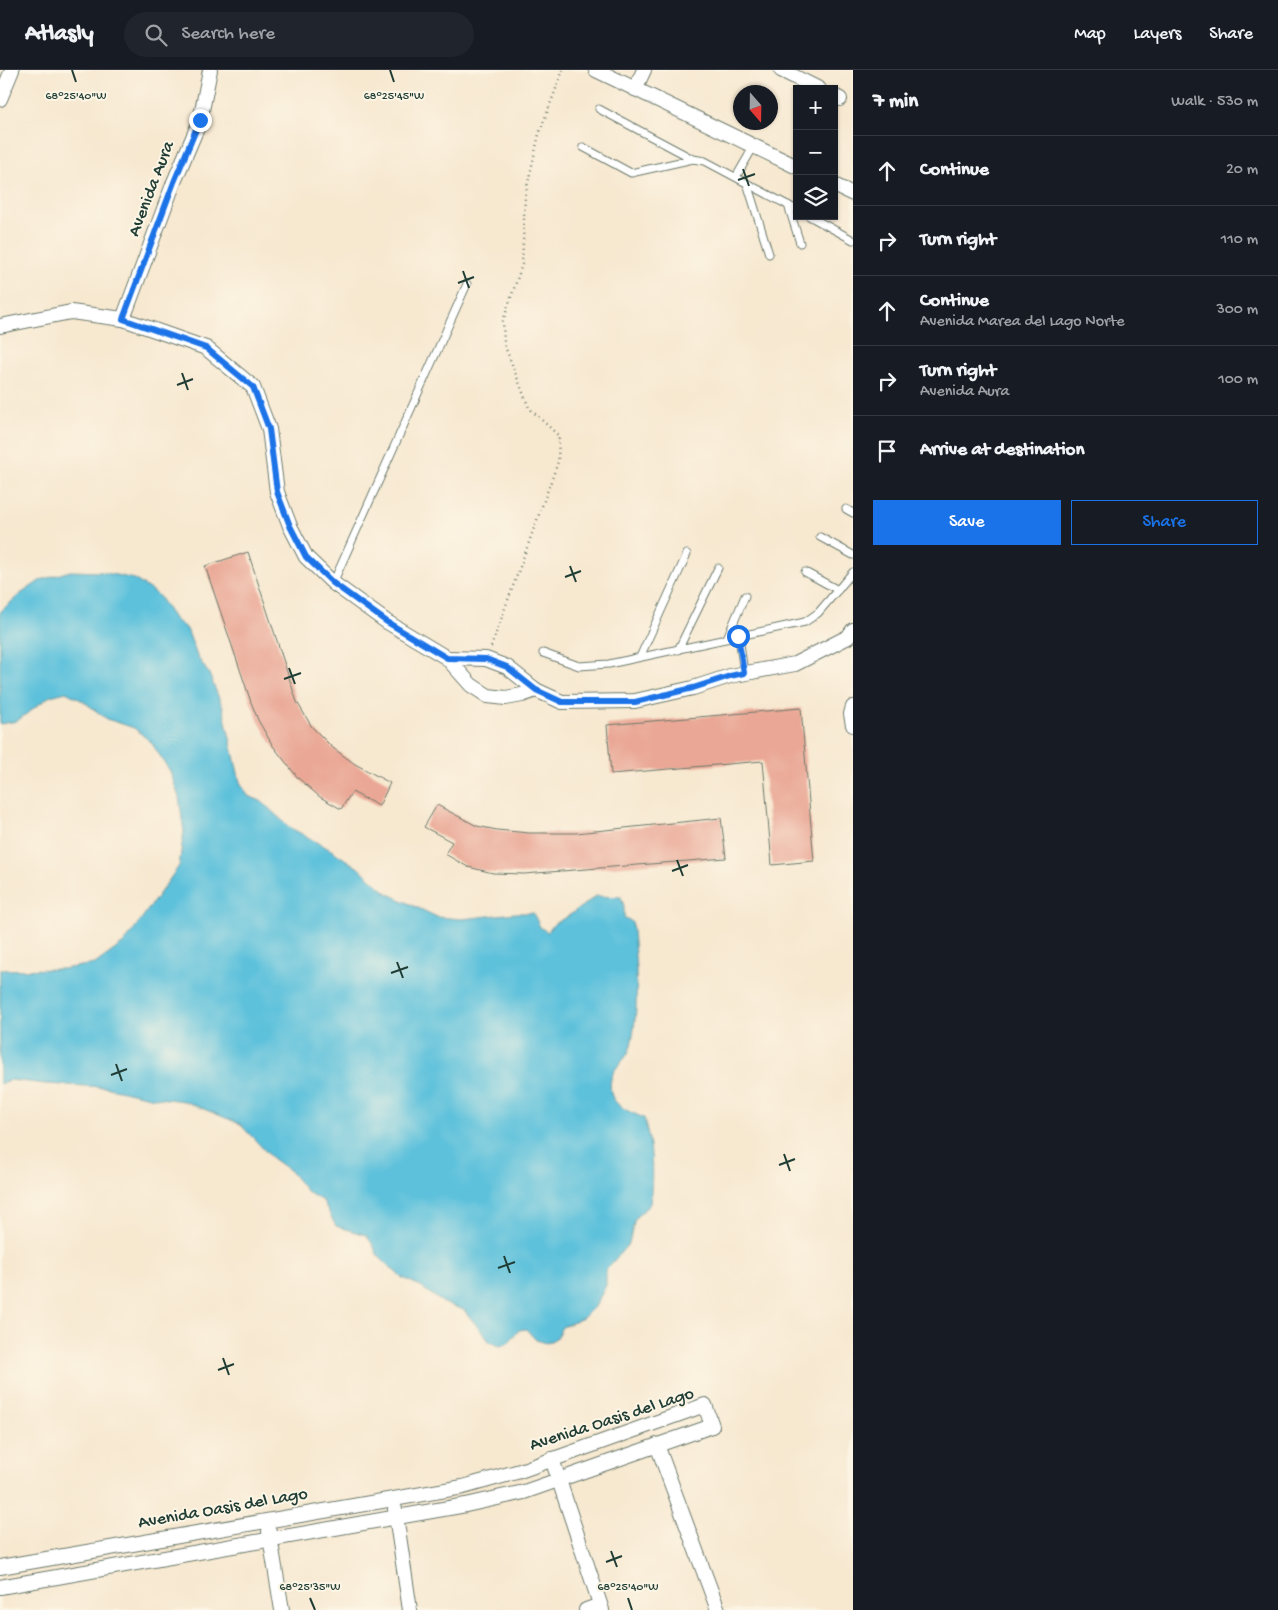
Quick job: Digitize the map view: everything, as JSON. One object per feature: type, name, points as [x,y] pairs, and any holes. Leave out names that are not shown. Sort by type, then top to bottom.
[{"type":"street","points":[[0,99],[12,70]]},
{"type":"street","name":"Avenida Aura","points":[[123,319],[174,182],[200,120],[210,70]]},
{"type":"street","points":[[596,70],[793,164]]},
{"type":"street","points":[[635,89],[644,70]]},
{"type":"street","points":[[781,70],[811,85]]},
{"type":"street","points":[[838,186],[853,194]]},
{"type":"street","points":[[0,326],[71,312],[123,319],[206,348],[253,387],[269,429],[277,492],[290,526],[306,557],[333,583],[387,622],[447,658],[471,685],[488,696],[506,698],[536,690]]},
{"type":"street","points":[[447,658],[486,659],[507,667],[536,690],[562,702],[635,702],[693,688],[730,676],[795,664],[851,638]]},
{"type":"street","points":[[853,707],[851,714],[853,725]]},
{"type":"street","name":"Avenida Oasis del Lago","points":[[0,1567],[463,1487],[520,1471],[705,1405],[712,1426],[524,1492],[466,1505],[0,1587]]},
{"type":"street","points":[[657,1445],[718,1610]]},
{"type":"street","points":[[552,1459],[601,1607],[586,1610]]},
{"type":"street","points":[[393,1499],[410,1610]]},
{"type":"street","points":[[267,1521],[282,1610]]},
{"type":"street","points":[[196,1533],[200,1552]]},
{"type":"street","points":[[41,1560],[46,1579]]},
{"type":"lane","points":[[599,108],[693,159]]},
{"type":"lane","points":[[736,177],[754,146]]},
{"type":"lane","points":[[584,147],[631,173],[693,159],[705,160],[793,208]]},
{"type":"lane","points":[[747,183],[769,254]]},
{"type":"lane","points":[[788,205],[800,243]]},
{"type":"lane","points":[[816,220],[853,240]]},
{"type":"lane","points":[[333,583],[467,284]]},
{"type":"lane","points":[[846,509],[853,513]]},
{"type":"lane","points":[[820,537],[853,556]]},
{"type":"lane","points":[[640,658],[687,554]]},
{"type":"lane","points":[[678,650],[718,568]]},
{"type":"lane","points":[[805,572],[838,590]]},
{"type":"lane","points":[[543,653],[579,666],[609,664],[805,622],[818,613],[853,572]]},
{"type":"lane","points":[[727,638],[745,596]]},
{"type":"lane","points":[[738,636],[744,673]]},
{"type":"path","points":[[486,659],[558,462],[559,436],[529,408],[504,344],[503,321],[522,265],[525,196],[539,134],[563,70]]},
{"type":"water","points":[[70,571],[102,572],[134,579],[158,595],[175,620],[187,629],[197,656],[209,674],[223,708],[240,782],[248,796],[261,801],[289,827],[331,850],[360,869],[387,893],[437,917],[462,919],[515,913],[533,913],[540,927],[547,932],[555,923],[567,917],[596,896],[621,897],[624,906],[624,917],[632,922],[636,968],[636,1015],[629,1051],[614,1071],[610,1084],[613,1098],[620,1106],[644,1118],[651,1161],[650,1204],[635,1218],[629,1243],[606,1270],[606,1285],[596,1305],[583,1318],[562,1327],[556,1338],[547,1343],[536,1340],[526,1329],[519,1330],[507,1344],[500,1346],[490,1342],[464,1310],[444,1303],[418,1285],[401,1277],[378,1256],[366,1235],[336,1226],[323,1201],[307,1192],[290,1171],[272,1158],[240,1124],[184,1101],[150,1097],[105,1087],[10,1080],[0,1084],[0,970],[62,969],[95,964],[125,942],[179,866],[184,831],[179,797],[170,771],[151,742],[134,728],[107,719],[83,701],[66,692],[50,696],[17,721],[0,724],[0,612],[19,595],[41,580]]},
{"type":"building","points":[[248,552],[297,702],[312,727],[333,748],[355,764],[390,783],[379,806],[352,792],[341,809],[320,797],[298,778],[273,746],[258,720],[205,566]]},
{"type":"building","points":[[801,708],[814,861],[772,865],[763,761],[611,774],[607,725]]},
{"type":"building","points":[[437,805],[477,826],[529,833],[576,833],[721,818],[726,858],[524,874],[493,873],[468,867],[445,854],[452,842],[424,827]]},
{"type":"route","points":[[200,120],[174,182],[123,319],[206,348],[253,387],[269,429],[277,492],[290,526],[306,557],[333,583],[387,622],[447,658],[486,659],[507,667],[536,690],[562,702],[635,702],[744,673],[738,636]]}]
